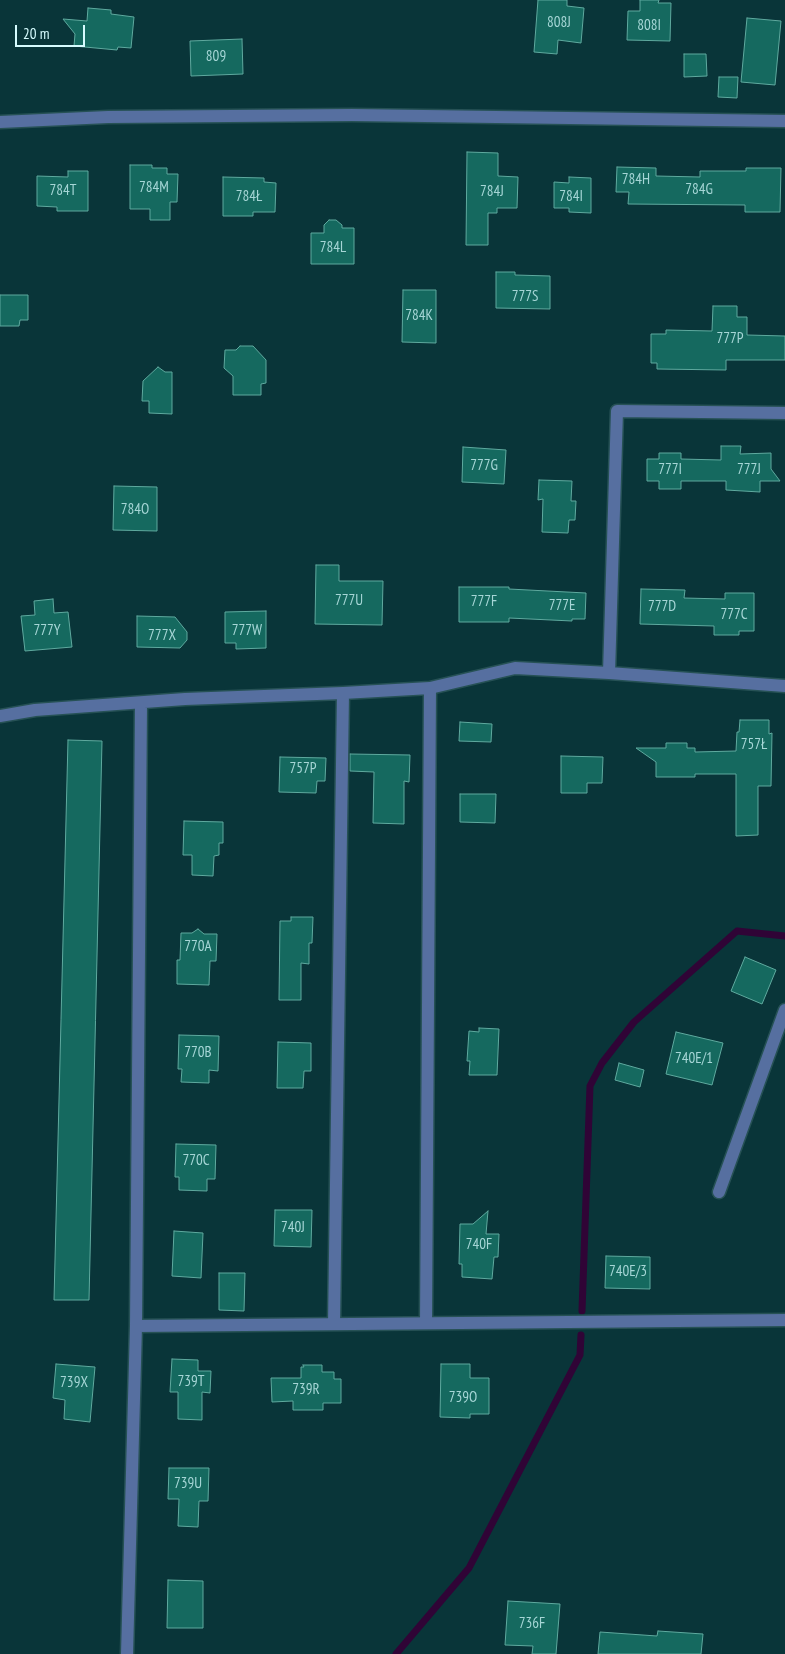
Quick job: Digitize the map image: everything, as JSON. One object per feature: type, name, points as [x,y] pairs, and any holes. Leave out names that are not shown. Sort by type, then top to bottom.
[{"type":"street","points":[[0,122],[108,116],[342,115],[785,121]]},
{"type":"street","points":[[610,673],[616,411],[785,414]]},
{"type":"street","points":[[0,716],[35,710],[141,704],[185,699],[430,688],[516,668],[785,686]]},
{"type":"street","points":[[426,1323],[430,688]]},
{"type":"street","points":[[334,1324],[343,693]]},
{"type":"street","points":[[127,1654],[136,1326],[141,704]]},
{"type":"street","points":[[719,1192],[785,1010]]},
{"type":"street","points":[[136,1326],[785,1320]]},
{"type":"building","points":[[538,0],[567,0],[567,6],[584,8],[581,43],[558,40],[557,54],[534,52]]},
{"type":"building","points":[[640,0],[659,0],[658,3],[671,3],[670,41],[627,40],[628,11],[640,11]]},
{"type":"building","points":[[88,8],[111,10],[111,14],[134,17],[131,48],[118,47],[117,50],[74,46],[75,34],[63,19],[87,21]]},
{"type":"building","points":[[747,18],[781,21],[775,85],[741,82]]},
{"type":"building","points":[[242,39],[243,74],[191,76],[190,41]]},
{"type":"building","points":[[684,54],[706,54],[707,76],[684,77]]},
{"type":"building","points":[[719,77],[738,77],[737,98],[718,97]]},
{"type":"building","points":[[467,152],[498,153],[498,176],[518,177],[517,208],[497,208],[497,213],[488,213],[488,245],[466,245]]},
{"type":"building","points":[[130,165],[152,165],[152,168],[167,168],[167,174],[178,174],[177,202],[170,202],[170,220],[150,220],[150,209],[130,209]]},
{"type":"building","points":[[617,167],[656,168],[656,176],[700,177],[700,171],[746,171],[746,168],[781,168],[780,212],[745,212],[745,205],[628,204],[629,192],[616,192]]},
{"type":"building","points":[[68,171],[88,171],[88,211],[57,211],[57,207],[37,206],[37,176],[68,177]]},
{"type":"building","points":[[223,177],[264,178],[264,182],[276,183],[275,212],[253,212],[253,216],[223,216]]},
{"type":"building","points":[[569,177],[591,178],[591,213],[569,212],[569,208],[554,208],[554,182],[569,183]]},
{"type":"building","points":[[329,220],[336,220],[342,225],[342,228],[354,228],[354,264],[311,264],[311,233],[324,233],[324,225]]},
{"type":"building","points":[[496,272],[515,272],[515,275],[550,276],[550,309],[496,308]]},
{"type":"building","points":[[403,290],[436,290],[436,343],[402,342]]},
{"type":"building","points":[[0,295],[28,295],[28,320],[20,320],[19,326],[0,326]]},
{"type":"building","points":[[713,306],[737,306],[737,317],[747,317],[747,335],[785,336],[785,360],[726,360],[726,370],[657,369],[657,363],[651,363],[651,334],[666,334],[666,330],[712,331]]},
{"type":"building","points":[[240,346],[253,346],[266,360],[266,383],[261,384],[261,395],[233,395],[233,376],[224,368],[225,350],[236,350]]},
{"type":"building","points":[[158,367],[165,372],[172,372],[172,414],[149,413],[149,401],[142,401],[143,381]]},
{"type":"building","points":[[721,446],[741,446],[740,454],[771,453],[771,469],[780,481],[760,481],[760,492],[726,490],[726,481],[681,481],[681,489],[659,489],[659,481],[647,481],[647,459],[659,459],[659,453],[681,453],[681,459],[721,460]]},
{"type":"building","points":[[463,447],[506,450],[504,484],[462,482]]},
{"type":"building","points":[[539,480],[572,481],[571,501],[576,501],[575,520],[569,520],[568,533],[542,532],[543,499],[538,500]]},
{"type":"building","points":[[114,486],[157,487],[157,531],[113,530]]},
{"type":"building","points":[[316,565],[339,565],[339,581],[383,581],[382,625],[315,624]]},
{"type":"building","points":[[459,587],[509,587],[509,589],[586,593],[585,619],[572,619],[572,621],[509,618],[509,622],[459,622]]},
{"type":"building","points":[[641,589],[685,590],[684,598],[725,599],[725,593],[754,593],[754,631],[739,631],[739,635],[714,635],[714,626],[640,624]]},
{"type":"building","points":[[53,599],[54,613],[68,612],[72,647],[25,651],[21,616],[35,615],[34,601]]},
{"type":"building","points":[[266,611],[266,648],[236,649],[236,643],[225,643],[225,612]]},
{"type":"building","points":[[137,616],[175,617],[187,632],[187,640],[180,648],[137,647]]},
{"type":"building","points":[[740,720],[769,720],[769,734],[772,733],[771,786],[758,786],[758,835],[736,836],[736,774],[695,774],[695,777],[656,777],[656,762],[636,748],[666,748],[666,743],[687,743],[687,748],[695,748],[695,752],[736,751]]},
{"type":"building","points":[[460,722],[492,724],[491,742],[459,741]]},
{"type":"building","points":[[68,740],[102,741],[89,1300],[54,1300]]},
{"type":"building","points":[[350,754],[410,755],[409,782],[404,781],[404,824],[373,823],[374,772],[350,771]]},
{"type":"building","points":[[561,756],[603,757],[602,783],[587,783],[587,793],[561,793]]},
{"type":"building","points":[[280,757],[326,758],[325,781],[317,781],[316,793],[279,792]]},
{"type":"building","points":[[460,794],[496,794],[495,823],[460,822]]},
{"type":"building","points":[[184,821],[223,822],[223,843],[219,843],[219,855],[214,856],[213,876],[192,875],[192,855],[183,855]]},
{"type":"building","points":[[291,917],[313,917],[312,943],[309,943],[309,964],[301,963],[301,1000],[279,1000],[280,921],[291,921]]},
{"type":"building","points":[[198,929],[204,934],[217,934],[216,961],[210,961],[209,985],[177,984],[177,960],[180,960],[181,933],[192,933]]},
{"type":"building","points":[[745,957],[776,970],[762,1004],[731,991]]},
{"type":"building","points":[[479,1028],[499,1029],[497,1075],[469,1075],[470,1061],[467,1061],[469,1031],[479,1032]]},
{"type":"building","points":[[676,1032],[723,1043],[712,1085],[666,1074]]},
{"type":"building","points":[[179,1035],[219,1036],[218,1071],[209,1070],[209,1083],[181,1082],[182,1069],[178,1069]]},
{"type":"building","points":[[278,1042],[311,1043],[311,1071],[304,1071],[303,1088],[277,1088]]},
{"type":"building","points":[[619,1063],[644,1070],[640,1087],[615,1080]]},
{"type":"building","points":[[176,1144],[216,1145],[215,1179],[207,1179],[207,1191],[179,1190],[179,1177],[175,1177]]},
{"type":"building","points":[[275,1210],[312,1210],[311,1247],[274,1246]]},
{"type":"building","points":[[488,1211],[486,1234],[499,1234],[498,1257],[494,1257],[492,1279],[462,1277],[462,1264],[459,1264],[460,1224],[473,1224]]},
{"type":"building","points":[[174,1231],[203,1233],[201,1278],[172,1276]]},
{"type":"building","points":[[606,1256],[650,1257],[650,1289],[605,1288]]},
{"type":"building","points":[[219,1273],[245,1273],[244,1311],[219,1310]]},
{"type":"building","points":[[172,1359],[198,1360],[198,1371],[211,1371],[210,1393],[202,1392],[202,1420],[178,1419],[178,1392],[170,1392]]},
{"type":"building","points":[[56,1364],[95,1367],[90,1422],[64,1419],[65,1400],[53,1398]]},
{"type":"building","points":[[441,1364],[470,1364],[470,1378],[489,1378],[489,1414],[470,1414],[470,1418],[440,1417]]},
{"type":"building","points":[[303,1365],[322,1365],[322,1372],[334,1372],[334,1379],[341,1379],[341,1403],[323,1403],[323,1410],[293,1410],[293,1401],[272,1402],[271,1378],[301,1378],[301,1367],[304,1367]]},
{"type":"building","points":[[169,1468],[209,1468],[208,1501],[199,1501],[198,1527],[178,1526],[179,1499],[168,1499]]},
{"type":"building","points":[[168,1580],[203,1581],[203,1628],[167,1628]]},
{"type":"building","points":[[508,1601],[560,1604],[556,1654],[532,1654],[533,1646],[505,1645]]},
{"type":"building","points":[[658,1631],[703,1634],[701,1654],[598,1654],[600,1632],[657,1636]]},
{"type":"waterway","points":[[582,1311],[590,1086],[602,1063],[634,1022],[737,931],[785,936]]},
{"type":"waterway","points":[[396,1654],[469,1568],[580,1355],[581,1335]]}]
